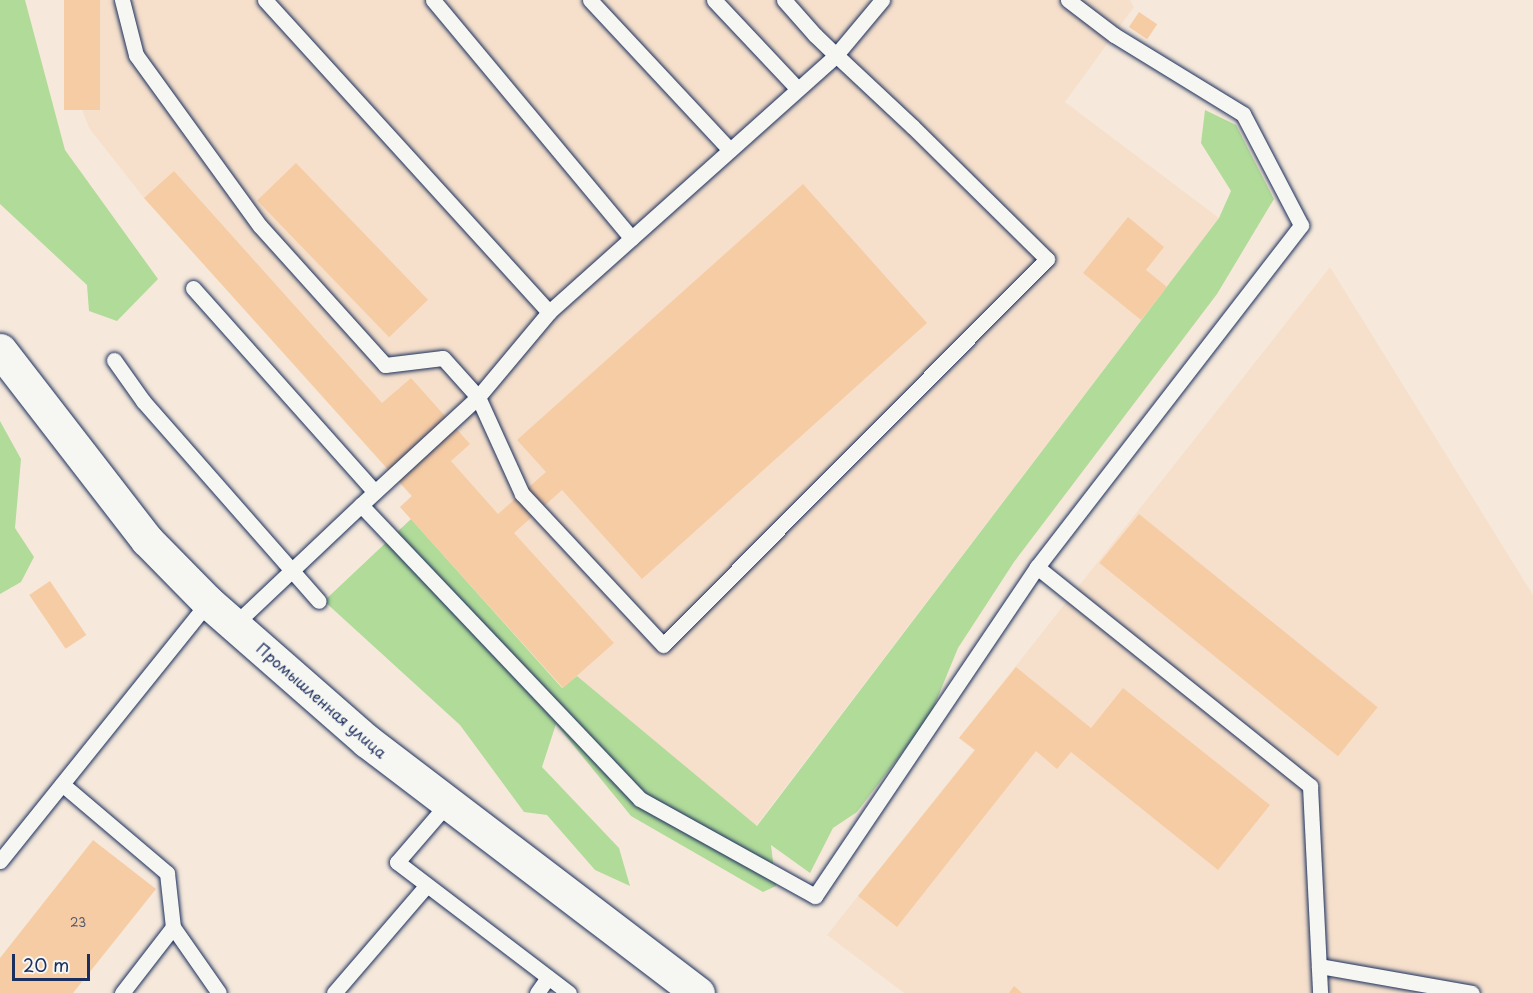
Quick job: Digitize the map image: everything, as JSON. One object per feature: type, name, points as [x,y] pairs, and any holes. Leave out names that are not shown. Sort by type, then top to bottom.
[{"type":"street","name":"Промышленная улица","points":[[0,350],[147,540],[208,602],[367,741],[698,993]]},
{"type":"lane","points":[[122,0],[136,55],[275,243],[386,366],[443,358],[478,397],[522,494],[663,645],[1047,259],[836,55],[784,0]]},
{"type":"lane","points":[[265,0],[549,312]]},
{"type":"lane","points":[[433,0],[631,238]]},
{"type":"lane","points":[[590,0],[730,150]]},
{"type":"lane","points":[[714,0],[798,89]]},
{"type":"lane","points":[[234,625],[478,397],[549,312],[836,55],[882,0]]},
{"type":"lane","points":[[361,505],[640,799],[815,896],[1037,567],[1301,225],[1243,114],[1114,35],[1068,0]]},
{"type":"lane","points":[[193,288],[375,492]]},
{"type":"lane","points":[[114,360],[143,401],[319,601]]},
{"type":"lane","points":[[1037,567],[1310,786],[1320,993]]},
{"type":"lane","points":[[0,861],[208,602]]},
{"type":"lane","points":[[62,784],[167,873],[173,927],[219,993]]},
{"type":"lane","points":[[448,802],[397,862],[569,993]]},
{"type":"lane","points":[[334,993],[426,886]]},
{"type":"lane","points":[[122,993],[173,927]]},
{"type":"lane","points":[[1319,966],[1472,993]]},
{"type":"lane","points":[[537,993],[548,977]]},
{"type":"shaded area","points":[[64,0],[1130,0],[1134,7],[1065,102],[1219,218],[756,826],[577,676],[563,688],[400,507],[411,496],[144,198],[89,128],[82,109]]},
{"type":"shaded area","points":[[1330,267],[1533,595],[1533,993],[904,993],[827,935],[974,750],[959,738]]},
{"type":"green space","points":[[0,0],[25,0],[65,150],[158,279],[117,321],[89,311],[87,285],[0,204]]},
{"type":"green space","points":[[1205,110],[1236,125],[1274,199],[1217,294],[1014,562],[958,648],[930,716],[857,812],[833,828],[810,873],[771,845],[776,886],[763,892],[631,816],[556,724],[542,767],[619,848],[630,886],[595,870],[547,815],[524,812],[460,725],[324,601],[411,519],[562,688],[577,676],[757,826],[1219,218],[1231,191],[1201,143]]},
{"type":"green space","points":[[0,421],[21,459],[15,528],[34,557],[21,582],[0,594]]},
{"type":"building","points":[[64,0],[100,0],[100,110],[64,110]]},
{"type":"building","points":[[1139,12],[1157,24],[1147,39],[1129,27]]},
{"type":"building","points":[[296,163],[428,300],[389,337],[257,201]]},
{"type":"building","points":[[174,171],[382,403],[411,378],[470,444],[451,461],[498,514],[546,472],[517,440],[803,184],[927,323],[642,579],[562,490],[514,533],[614,643],[563,688],[400,507],[412,496],[144,198]]},
{"type":"building","points":[[1128,217],[1164,247],[1146,270],[1167,287],[1141,320],[1083,273]]},
{"type":"building","points":[[1139,514],[1378,707],[1338,756],[1099,563]]},
{"type":"building","points":[[50,581],[86,635],[66,649],[29,595]]},
{"type":"building","points":[[1016,667],[1091,728],[1123,688],[1270,805],[1218,870],[1071,752],[1057,769],[1036,751],[897,927],[858,896],[975,750],[959,738]]},
{"type":"building","points":[[93,840],[156,889],[73,993],[0,993],[0,958]]},
{"type":"building","points":[[1014,986],[1022,993],[1009,993]]}]
